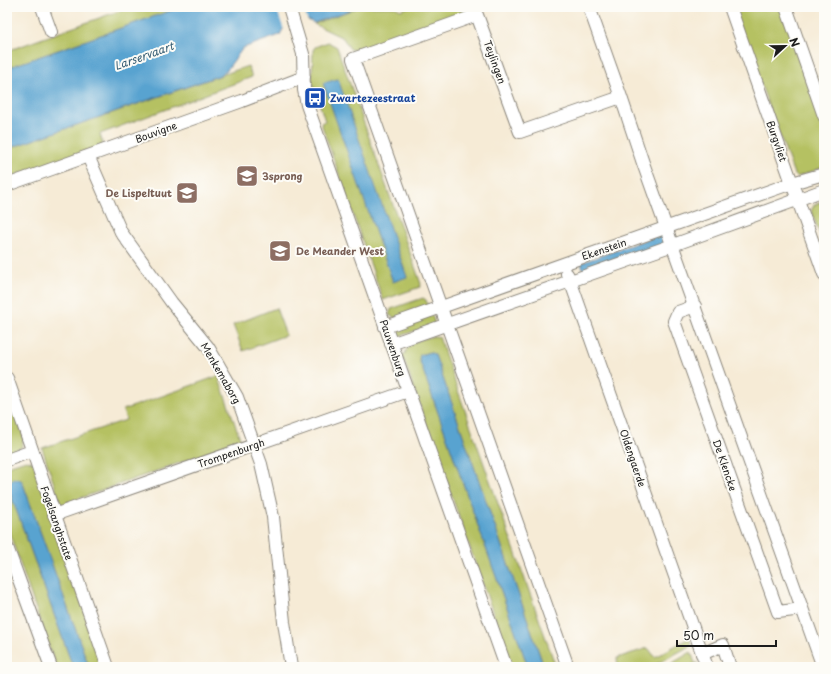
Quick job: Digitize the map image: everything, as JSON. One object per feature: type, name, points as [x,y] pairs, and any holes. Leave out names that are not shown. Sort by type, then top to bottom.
[{"type":"street","points":[[42,7],[52,32]]},
{"type":"street","name":"Pauwenburg","points":[[289,7],[296,26],[303,54],[304,90],[307,105],[506,667]]},
{"type":"street","points":[[589,7],[622,97],[666,228],[823,667]]},
{"type":"street","name":"Burgvliet","points":[[730,7],[824,274]]},
{"type":"street","points":[[786,7],[824,116]]},
{"type":"street","name":"Teylingen","points":[[441,307],[353,59],[477,15],[520,132],[622,97]]},
{"type":"street","name":"Bouvigne","points":[[7,185],[242,101],[304,77]]},
{"type":"street","name":"Menkemaborg","points":[[88,156],[121,232],[172,303],[208,347],[237,397],[261,464],[273,517],[284,622],[291,667]]},
{"type":"street","name":"Ekenstein","points":[[385,327],[561,264],[824,174]]},
{"type":"street","name":"Ekenstein","points":[[391,344],[673,245],[824,190]]},
{"type":"street","name":"Oldengaerde","points":[[561,264],[570,280],[707,667]]},
{"type":"street","name":"De Klencke","points":[[695,306],[678,312],[674,321],[778,612],[802,609]]},
{"type":"street","points":[[441,307],[568,667]]},
{"type":"street","name":"Fogelsanghstate","points":[[7,378],[108,667]]},
{"type":"street","name":"Trompenburgh","points":[[54,515],[408,391]]},
{"type":"street","points":[[7,460],[32,451]]},
{"type":"street","points":[[7,548],[51,667]]},
{"type":"street","points":[[702,654],[723,646],[730,667]]},
{"type":"green space","points":[[130,7],[181,7],[7,68],[7,51]]},
{"type":"green space","points":[[359,7],[395,7],[401,10],[409,7],[480,7],[481,10],[362,51],[361,47],[353,50],[350,49],[343,38],[314,24]]},
{"type":"green space","points":[[732,7],[781,7],[824,126],[824,167],[797,177],[794,174]]},
{"type":"green space","points":[[328,42],[337,47],[421,284],[420,287],[383,300],[321,123],[325,121],[312,81],[313,50],[315,47]],"holes":[[[338,79],[393,282],[324,84]]]},
{"type":"green space","points":[[248,66],[252,77],[100,134],[103,145],[7,178],[7,149]]},
{"type":"green space","points":[[824,200],[824,245],[811,211],[814,205]]},
{"type":"green space","points":[[423,298],[426,300],[428,307],[395,318],[389,315],[391,309]]},
{"type":"green space","points":[[276,308],[286,335],[243,351],[233,325]]},
{"type":"green space","points":[[432,315],[435,324],[397,337],[394,328]]},
{"type":"green space","points":[[435,336],[439,337],[556,667],[544,667],[435,355],[430,352],[420,355],[419,359],[528,667],[512,667],[402,355],[405,354],[409,346],[422,339]]},
{"type":"green space","points":[[218,376],[241,441],[61,505],[42,448],[126,420],[123,410]]},
{"type":"green space","points":[[7,389],[24,438],[21,448],[7,453]]},
{"type":"green space","points":[[26,460],[33,462],[104,667],[89,667],[22,481],[8,487],[73,667],[56,667],[7,526],[7,466]]},
{"type":"green space","points":[[689,638],[692,645],[651,667],[618,667],[617,658],[648,648],[655,657]]},
{"type":"green space","points":[[691,652],[695,663],[698,663],[685,667],[671,667],[669,665]]},
{"type":"water","name":"Larservaart","points":[[181,7],[224,7],[228,9],[234,7],[359,7],[314,23],[308,20],[283,29],[280,35],[243,48],[226,71],[218,76],[7,149],[7,68]]},
{"type":"water","points":[[338,79],[407,277],[393,282],[323,83]]},
{"type":"water","points":[[664,233],[668,243],[584,272],[581,263]]},
{"type":"water","points":[[430,352],[435,355],[544,667],[528,667],[419,359],[420,355]]},
{"type":"water","points":[[19,479],[22,481],[89,667],[73,667],[8,487],[10,481]]},
{"type":"pier","points":[[276,7],[303,7],[308,22],[284,30]]},
{"type":"place","name":"Zwartezeestraat","points":[[315,98]]},
{"type":"place","name":"3sprong","points":[[247,176]]},
{"type":"place","name":"De Lispeltuut","points":[[187,193]]},
{"type":"place","name":"De Meander West","points":[[280,251]]}]
